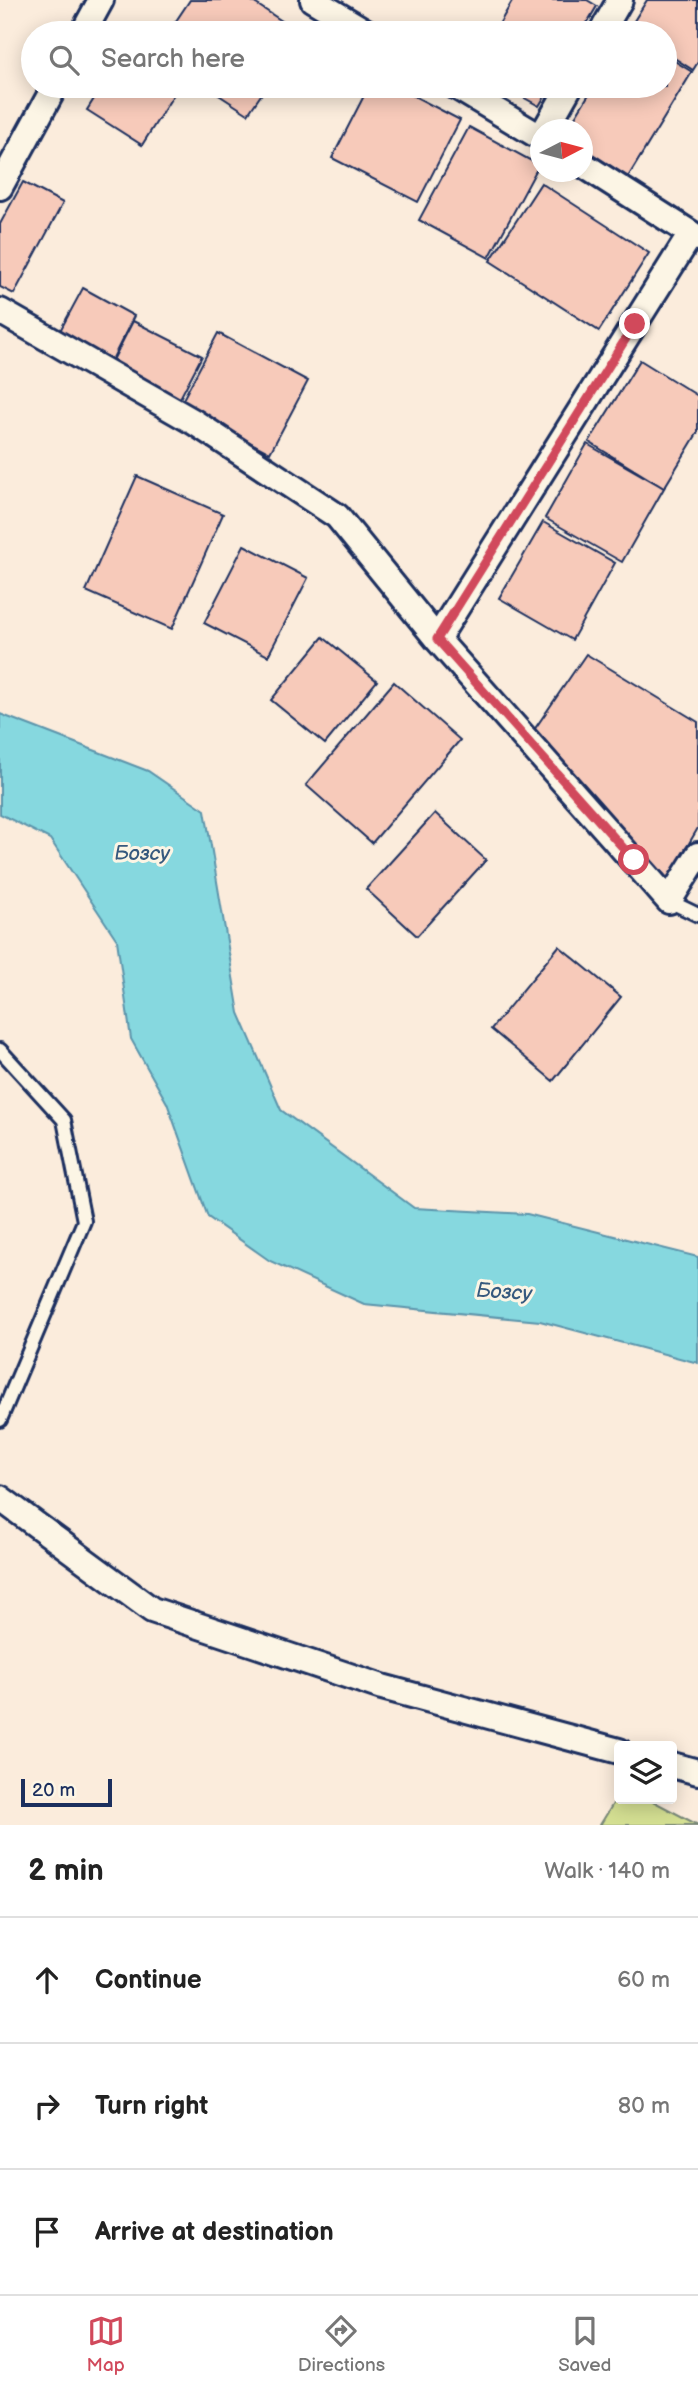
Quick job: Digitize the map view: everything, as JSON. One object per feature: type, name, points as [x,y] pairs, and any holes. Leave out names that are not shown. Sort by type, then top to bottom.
[{"type":"street","points":[[90,21],[101,0]]},
{"type":"street","points":[[313,0],[348,21]]},
{"type":"street","points":[[608,21],[620,0]]},
{"type":"street","points":[[0,187],[48,98]]},
{"type":"street","points":[[476,98],[530,130]]},
{"type":"street","points":[[551,119],[563,98]]},
{"type":"street","points":[[437,639],[695,236],[593,170]]},
{"type":"street","points":[[0,311],[194,422],[337,516],[437,639],[669,901],[698,855]]},
{"type":"street","points":[[0,1498],[152,1610],[382,1687],[614,1750]]},
{"type":"street","points":[[677,1766],[698,1772]]},
{"type":"lane","points":[[669,901],[698,915]]},
{"type":"lane","points":[[0,1050],[64,1120],[84,1221],[0,1420]]},
{"type":"green space","points":[[614,1802],[658,1804],[698,1825],[600,1825]]},
{"type":"water","name":"Бозсу","points":[[0,714],[148,771],[205,810],[239,1013],[281,1110],[414,1208],[527,1214],[698,1257],[698,1363],[540,1321],[364,1304],[270,1261],[208,1217],[167,1103],[131,1039],[117,940],[50,839],[0,814]]},
{"type":"building","points":[[190,0],[250,0],[282,21],[176,21]]},
{"type":"building","points":[[513,0],[587,0],[597,6],[588,21],[501,21]]},
{"type":"building","points":[[647,0],[698,0],[698,62],[693,70],[677,60],[677,21],[634,21]]},
{"type":"building","points":[[677,63],[692,72],[677,97]]},
{"type":"building","points":[[94,98],[171,98],[142,145],[87,110]]},
{"type":"building","points":[[223,98],[259,98],[248,114]]},
{"type":"building","points":[[363,98],[418,98],[460,120],[418,202],[332,158]]},
{"type":"building","points":[[525,98],[544,98],[539,106]]},
{"type":"building","points":[[587,98],[676,98],[628,177],[593,155],[593,119],[574,119]]},
{"type":"building","points":[[469,127],[530,160],[530,182],[489,258],[419,220]]},
{"type":"building","points":[[23,182],[63,203],[14,294],[0,287],[0,224]]},
{"type":"building","points":[[541,183],[649,253],[599,331],[490,261]]},
{"type":"building","points":[[83,288],[134,316],[108,368],[55,340]]},
{"type":"building","points":[[133,321],[202,356],[177,404],[109,368]]},
{"type":"building","points":[[218,333],[308,381],[270,453],[180,405]]},
{"type":"building","points":[[640,360],[698,396],[698,432],[664,488],[589,442]]},
{"type":"building","points":[[587,444],[664,488],[622,562],[545,518]]},
{"type":"building","points":[[137,476],[223,514],[172,629],[86,591]]},
{"type":"building","points":[[543,522],[615,563],[572,640],[499,598]]},
{"type":"building","points":[[244,545],[308,578],[268,656],[204,623]]},
{"type":"building","points":[[323,637],[377,681],[325,744],[271,700]]},
{"type":"building","points":[[586,654],[698,722],[698,828],[667,881],[532,733]]},
{"type":"building","points":[[394,682],[460,740],[372,843],[306,785]]},
{"type":"building","points":[[435,813],[486,860],[417,936],[366,889]]},
{"type":"building","points":[[559,946],[621,997],[553,1081],[491,1029]]},
{"type":"route","points":[[634,860],[437,639],[635,324]]}]
